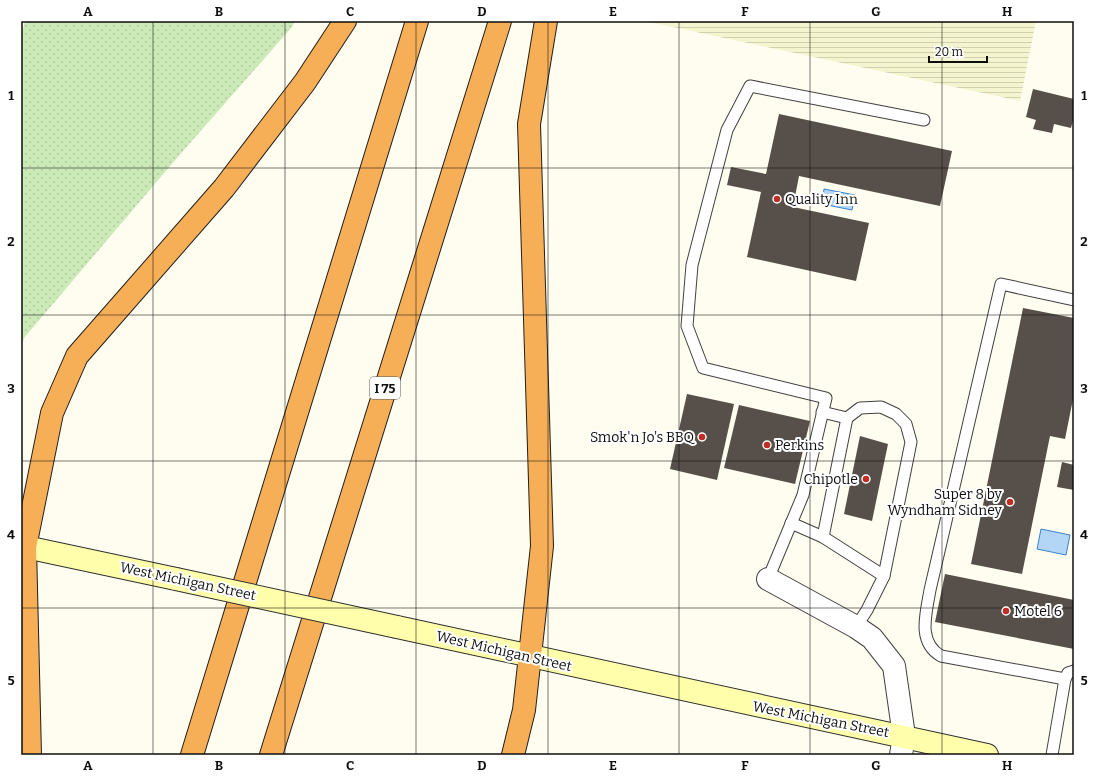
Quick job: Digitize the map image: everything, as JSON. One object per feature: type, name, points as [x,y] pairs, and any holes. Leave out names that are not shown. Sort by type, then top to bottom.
[{"type":"highway","points":[[30,755],[23,546],[52,413],[77,356],[224,188],[305,82],[345,21]]},
{"type":"highway","points":[[192,755],[417,21]]},
{"type":"highway","name":"I 75","points":[[271,755],[500,21]]},
{"type":"highway","points":[[513,755],[524,710],[542,546],[529,124],[546,21]]},
{"type":"main road","name":"West Michigan Street","points":[[23,546],[812,718],[903,745],[987,755]]},
{"type":"street","points":[[768,579],[856,627],[872,638],[894,666],[903,745]]},
{"type":"lane","points":[[768,579],[803,495],[826,398],[703,368],[688,326],[692,265],[727,130],[750,86],[924,120]]},
{"type":"lane","points":[[1065,679],[941,656],[933,651],[927,643],[925,627],[930,590],[1001,284],[1074,300]]},
{"type":"lane","points":[[823,537],[847,418],[860,408],[881,407],[896,414],[906,424],[911,442],[884,576],[867,610],[856,627]]},
{"type":"lane","points":[[822,412],[847,418]]},
{"type":"lane","points":[[791,523],[823,537],[884,576]]},
{"type":"lane","points":[[1052,755],[1065,679],[1068,673],[1074,671]]},
{"type":"green space","points":[[25,21],[295,21],[292,27],[176,159],[24,338],[21,346],[21,37]]},
{"type":"green space","points":[[645,21],[1036,21],[1020,101]]},
{"type":"water","points":[[824,189],[855,195],[852,210],[822,204]]},
{"type":"water","points":[[1041,529],[1070,535],[1066,555],[1037,549]]},
{"type":"building","points":[[1033,89],[1074,99],[1074,116],[1071,128],[1054,124],[1052,133],[1033,129],[1036,120],[1026,117]]},
{"type":"building","name":"Quality Inn","points":[[779,114],[952,151],[940,206],[799,176],[793,207],[869,223],[856,281],[747,257],[761,192],[727,185],[731,167],[766,174]]},
{"type":"building","name":"Super 8 by Wyndham Sidney","points":[[1023,308],[1074,318],[1074,394],[1065,439],[1050,436],[1022,574],[971,564]]},
{"type":"building","name":"Smok'n Jo's BBQ","points":[[687,394],[734,404],[717,480],[670,469]]},
{"type":"building","name":"Perkins","points":[[739,405],[810,421],[795,484],[724,468]]},
{"type":"building","name":"Chipotle","points":[[860,436],[888,444],[872,521],[844,514]]},
{"type":"building","points":[[1062,462],[1074,465],[1074,490],[1057,487]]},
{"type":"building","name":"Motel 6","points":[[945,574],[1074,600],[1074,649],[935,622]]},
{"type":"place","name":"Quality Inn","points":[[777,199]]},
{"type":"place","name":"Smok'n Jo's BBQ","points":[[702,437]]},
{"type":"place","name":"Perkins","points":[[767,445]]},
{"type":"place","name":"Chipotle","points":[[866,479]]},
{"type":"place","name":"Super 8 by Wyndham Sidney","points":[[1010,502]]},
{"type":"place","name":"Motel 6","points":[[1006,611]]}]
